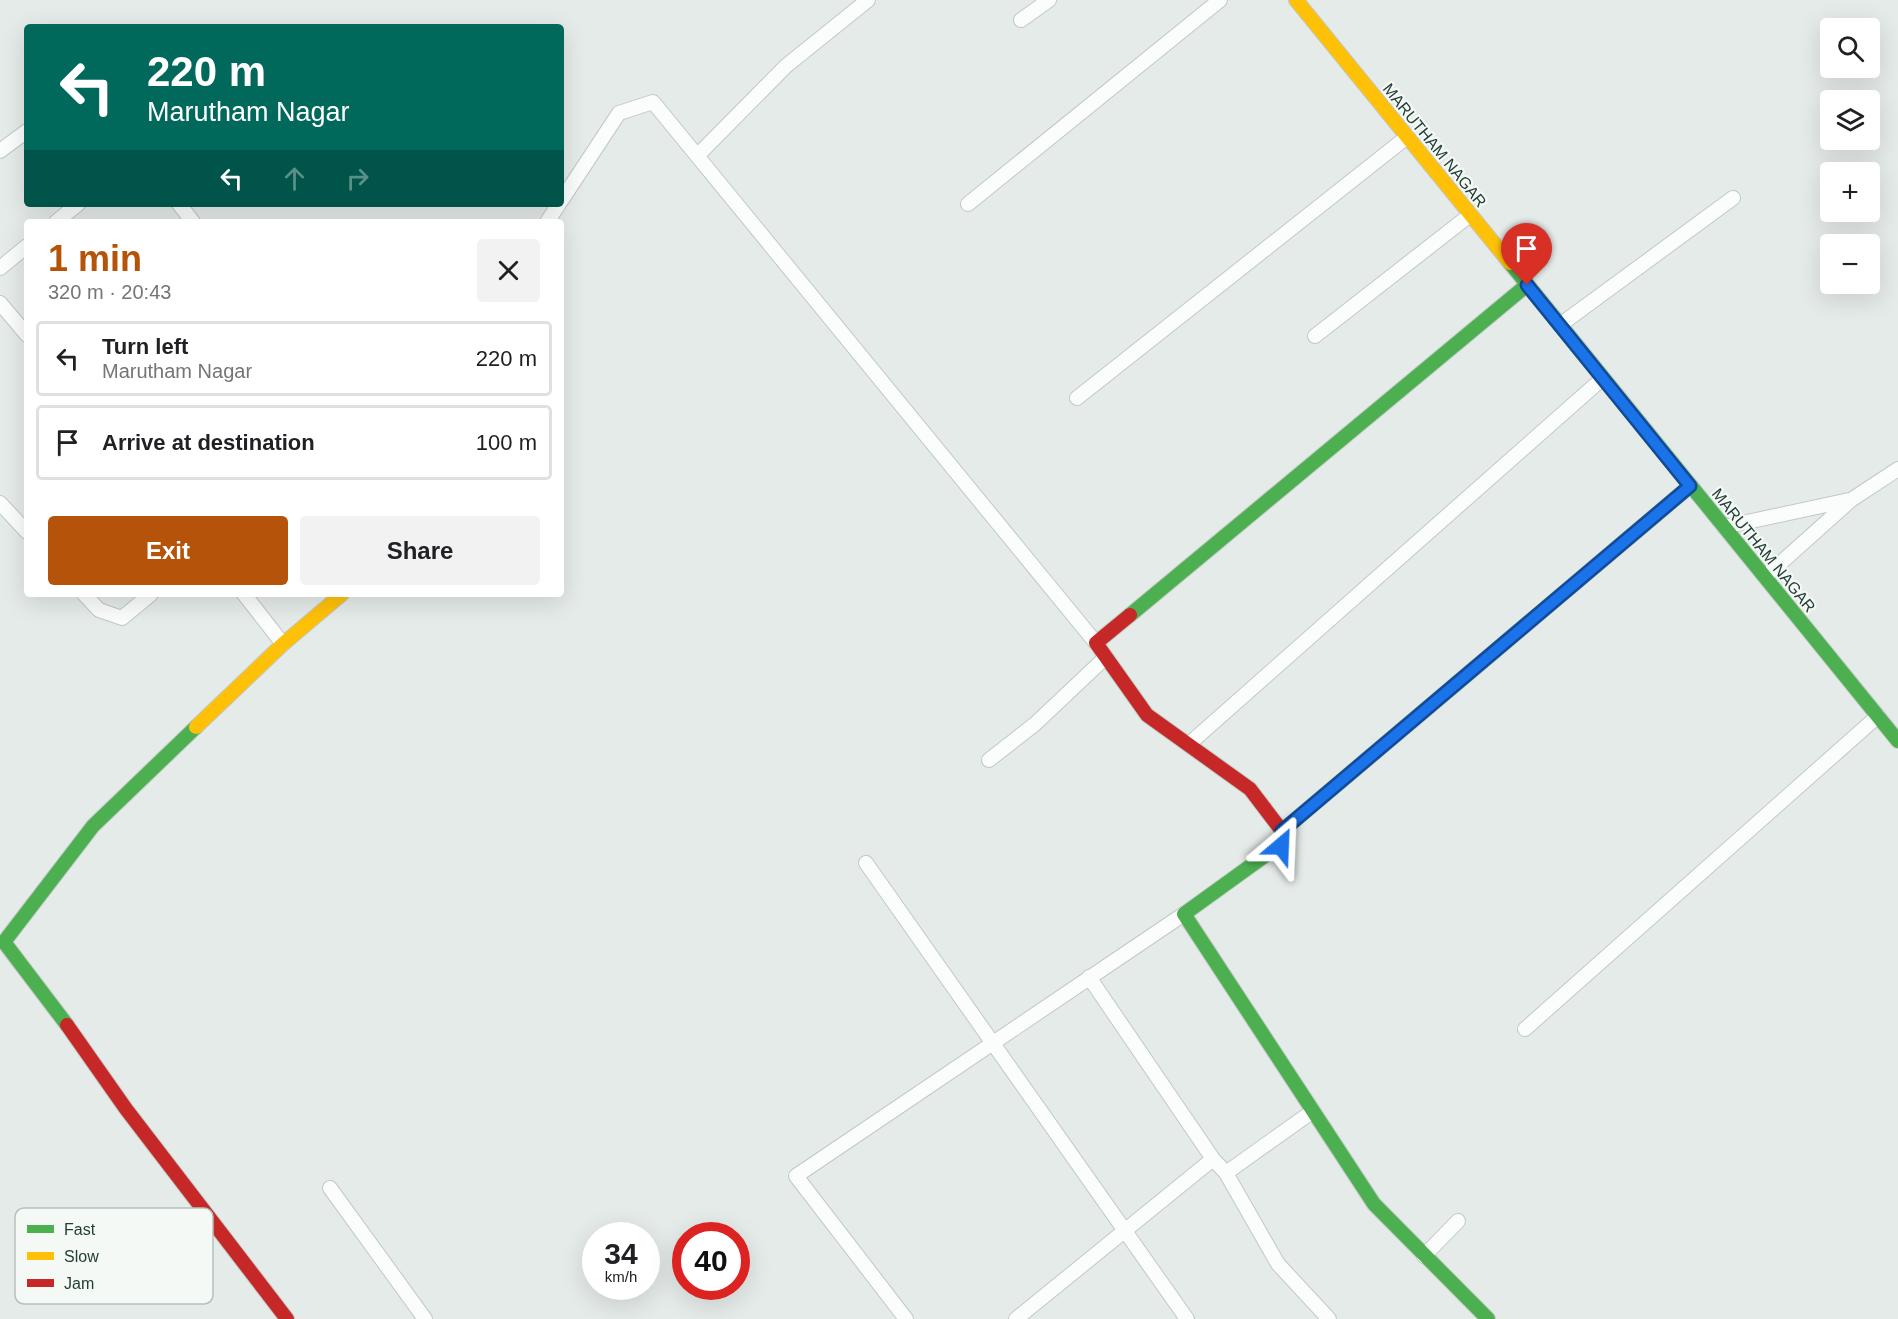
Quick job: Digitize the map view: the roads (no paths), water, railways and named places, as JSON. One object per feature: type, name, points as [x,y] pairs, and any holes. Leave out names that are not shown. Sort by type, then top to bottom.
[{"type":"street","points":[[697,156],[786,66],[868,0]]},
{"type":"street","points":[[1021,20],[1049,0]]},
{"type":"street","points":[[968,204],[1220,0]]},
{"type":"street","name":"MARUTHAM NAGAR","points":[[1296,0],[1878,716],[1893,727],[1898,741]]},
{"type":"street","points":[[564,197],[619,113],[653,102],[1096,643],[1148,715],[1250,789],[1282,831],[1281,846],[796,1176],[906,1319]]},
{"type":"street","points":[[0,151],[24,133]]},
{"type":"street","points":[[1077,398],[1407,137]]},
{"type":"street","points":[[1560,325],[1733,198]]},
{"type":"street","points":[[60,219],[74,207]]},
{"type":"street","points":[[1315,336],[1470,215]]},
{"type":"street","points":[[0,268],[24,248]]},
{"type":"street","points":[[1096,643],[1527,285]]},
{"type":"street","points":[[0,303],[24,331]]},
{"type":"street","points":[[1189,744],[1603,378]]},
{"type":"street","points":[[1764,577],[1851,500],[1898,469]]},
{"type":"street","points":[[1282,831],[1690,486]]},
{"type":"street","points":[[1724,527],[1851,500]]},
{"type":"street","points":[[0,503],[24,529]]},
{"type":"street","points":[[87,597],[99,610],[122,618],[147,597]]},
{"type":"street","points":[[246,597],[283,644]]},
{"type":"street","points":[[202,1208],[126,1109],[68,1026],[4,942],[93,826],[283,644],[338,597]]},
{"type":"street","points":[[989,760],[1035,724],[1106,657]]},
{"type":"street","points":[[1525,1029],[1878,716]]},
{"type":"street","points":[[866,863],[1187,1319]]},
{"type":"street","points":[[1184,914],[1374,1204],[1488,1319]]},
{"type":"street","points":[[1089,977],[1213,1159],[1226,1173],[1278,1264],[1329,1319]]},
{"type":"street","points":[[1226,1173],[1313,1111]]},
{"type":"street","points":[[1016,1319],[1213,1159]]},
{"type":"street","points":[[330,1188],[424,1319]]},
{"type":"street","points":[[1424,1256],[1458,1221]]},
{"type":"street","points":[[213,1222],[287,1319]]}]
